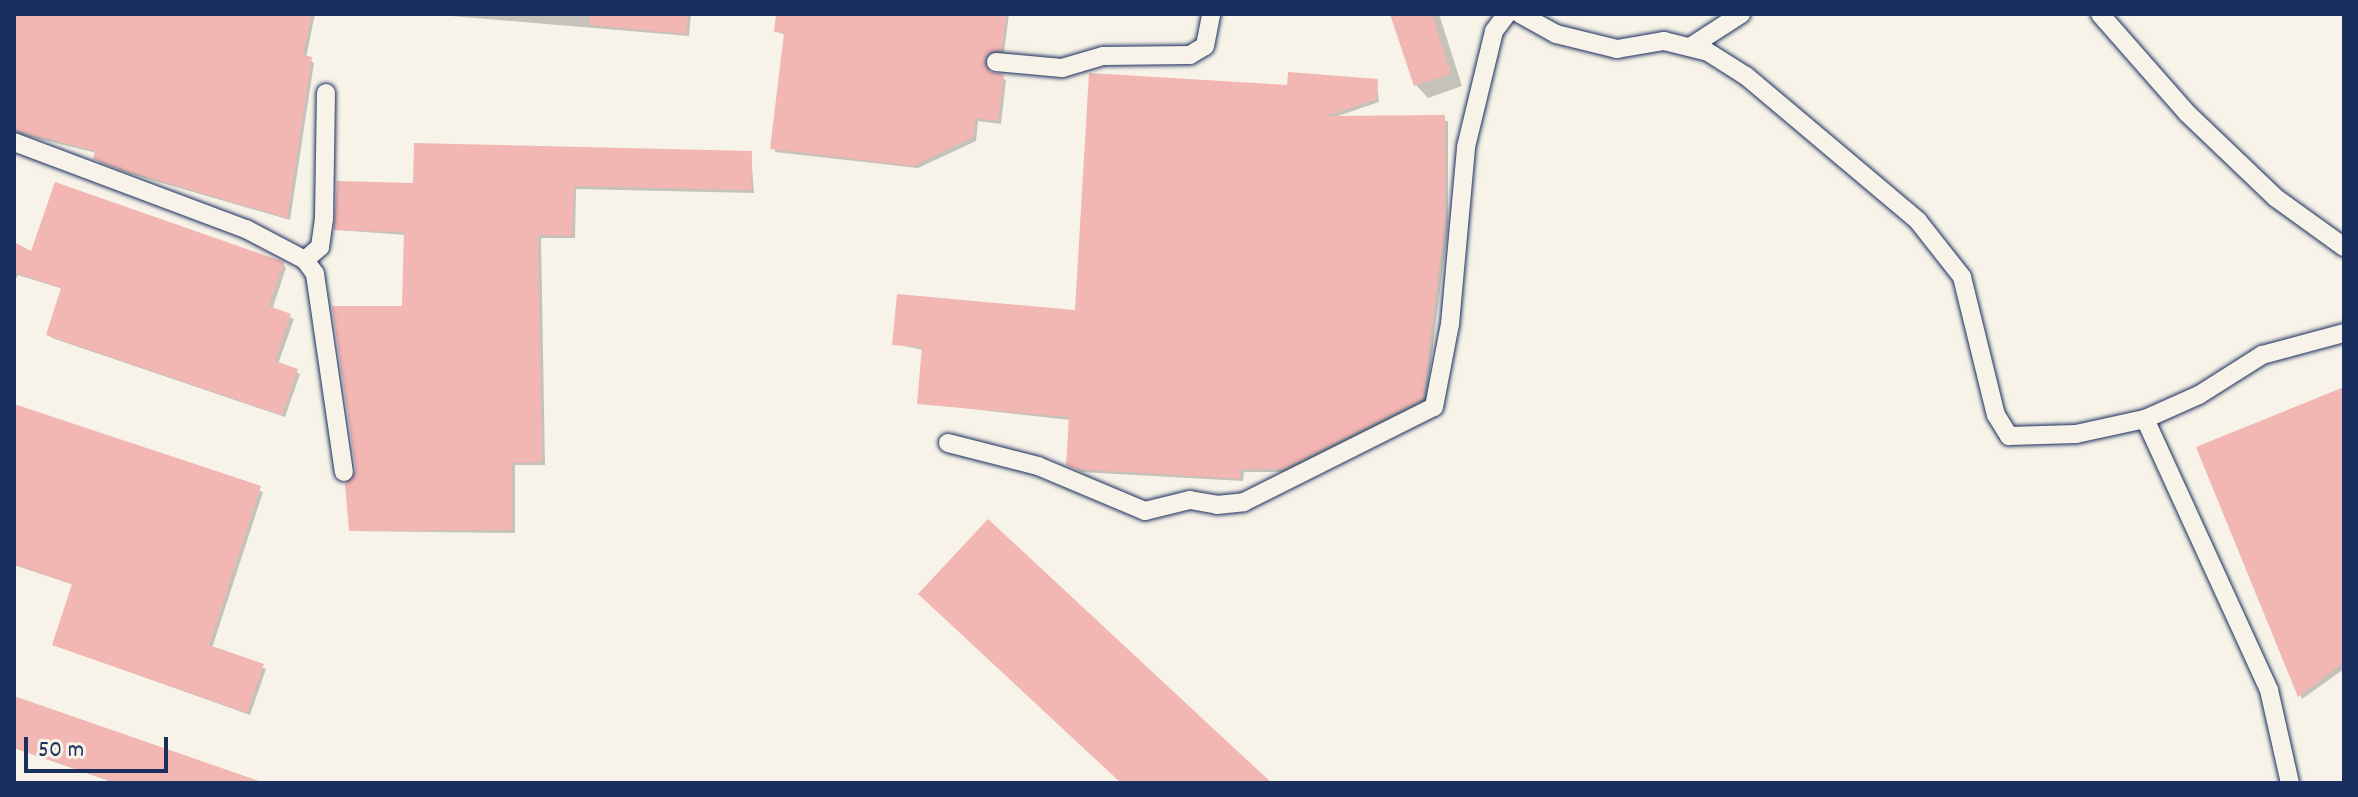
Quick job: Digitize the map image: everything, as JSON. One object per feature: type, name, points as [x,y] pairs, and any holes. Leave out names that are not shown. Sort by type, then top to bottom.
[{"type":"street","points":[[996,62],[1062,68],[1103,56],[1190,55],[1205,46],[1211,14]]},
{"type":"street","points":[[948,443],[1038,466],[1145,511],[1190,500],[1217,505],[1244,502],[1434,407],[1450,324],[1466,147],[1490,43],[1507,14]]},
{"type":"street","points":[[1520,14],[1556,34],[1617,49],[1664,41],[1708,52],[1746,76],[1918,221],[1962,277],[1996,415],[2009,436],[2076,434],[2145,419],[2199,395],[2262,355],[2344,333]]},
{"type":"street","points":[[1690,47],[1741,14]]},
{"type":"street","points":[[2100,14],[2187,113],[2276,198],[2344,247]]},
{"type":"street","points":[[305,260],[320,247],[324,219],[326,93]]},
{"type":"street","points":[[14,142],[246,229],[305,260],[315,274],[344,472]]},
{"type":"street","points":[[2145,419],[2269,690],[2290,783]]},
{"type":"building","points":[[14,14],[312,14],[303,55],[312,57],[287,218],[126,171],[93,159],[95,151],[14,130]]},
{"type":"building","points":[[590,14],[688,14],[686,34],[589,25]]},
{"type":"building","points":[[776,14],[1006,14],[1002,50],[990,52],[984,62],[990,72],[1004,75],[998,121],[975,118],[973,137],[913,166],[770,149],[784,33],[774,32]]},
{"type":"building","points":[[1390,14],[1432,14],[1451,74],[1414,86]]},
{"type":"building","points":[[1288,72],[1378,79],[1377,99],[1326,116],[1445,115],[1445,222],[1423,399],[1283,469],[1241,469],[1240,479],[1076,469],[1066,465],[1069,417],[917,404],[922,347],[892,345],[897,294],[1075,310],[1089,73],[1287,85]]},
{"type":"building","points":[[414,143],[752,151],[751,190],[574,186],[572,236],[538,235],[542,462],[512,463],[512,530],[349,531],[345,484],[356,470],[332,306],[402,306],[404,232],[334,230],[337,181],[413,183]]},
{"type":"building","points":[[55,182],[284,262],[269,306],[291,314],[275,361],[298,369],[282,415],[46,335],[61,288],[14,272],[14,242],[31,251]]},
{"type":"building","points":[[2344,387],[2344,662],[2298,697],[2196,447]]},
{"type":"building","points":[[14,404],[261,486],[209,645],[264,664],[247,713],[52,645],[72,584],[14,564]]},
{"type":"building","points":[[988,519],[1272,783],[1121,783],[918,594]]},
{"type":"building","points":[[14,696],[259,781],[117,783],[14,748]]}]
